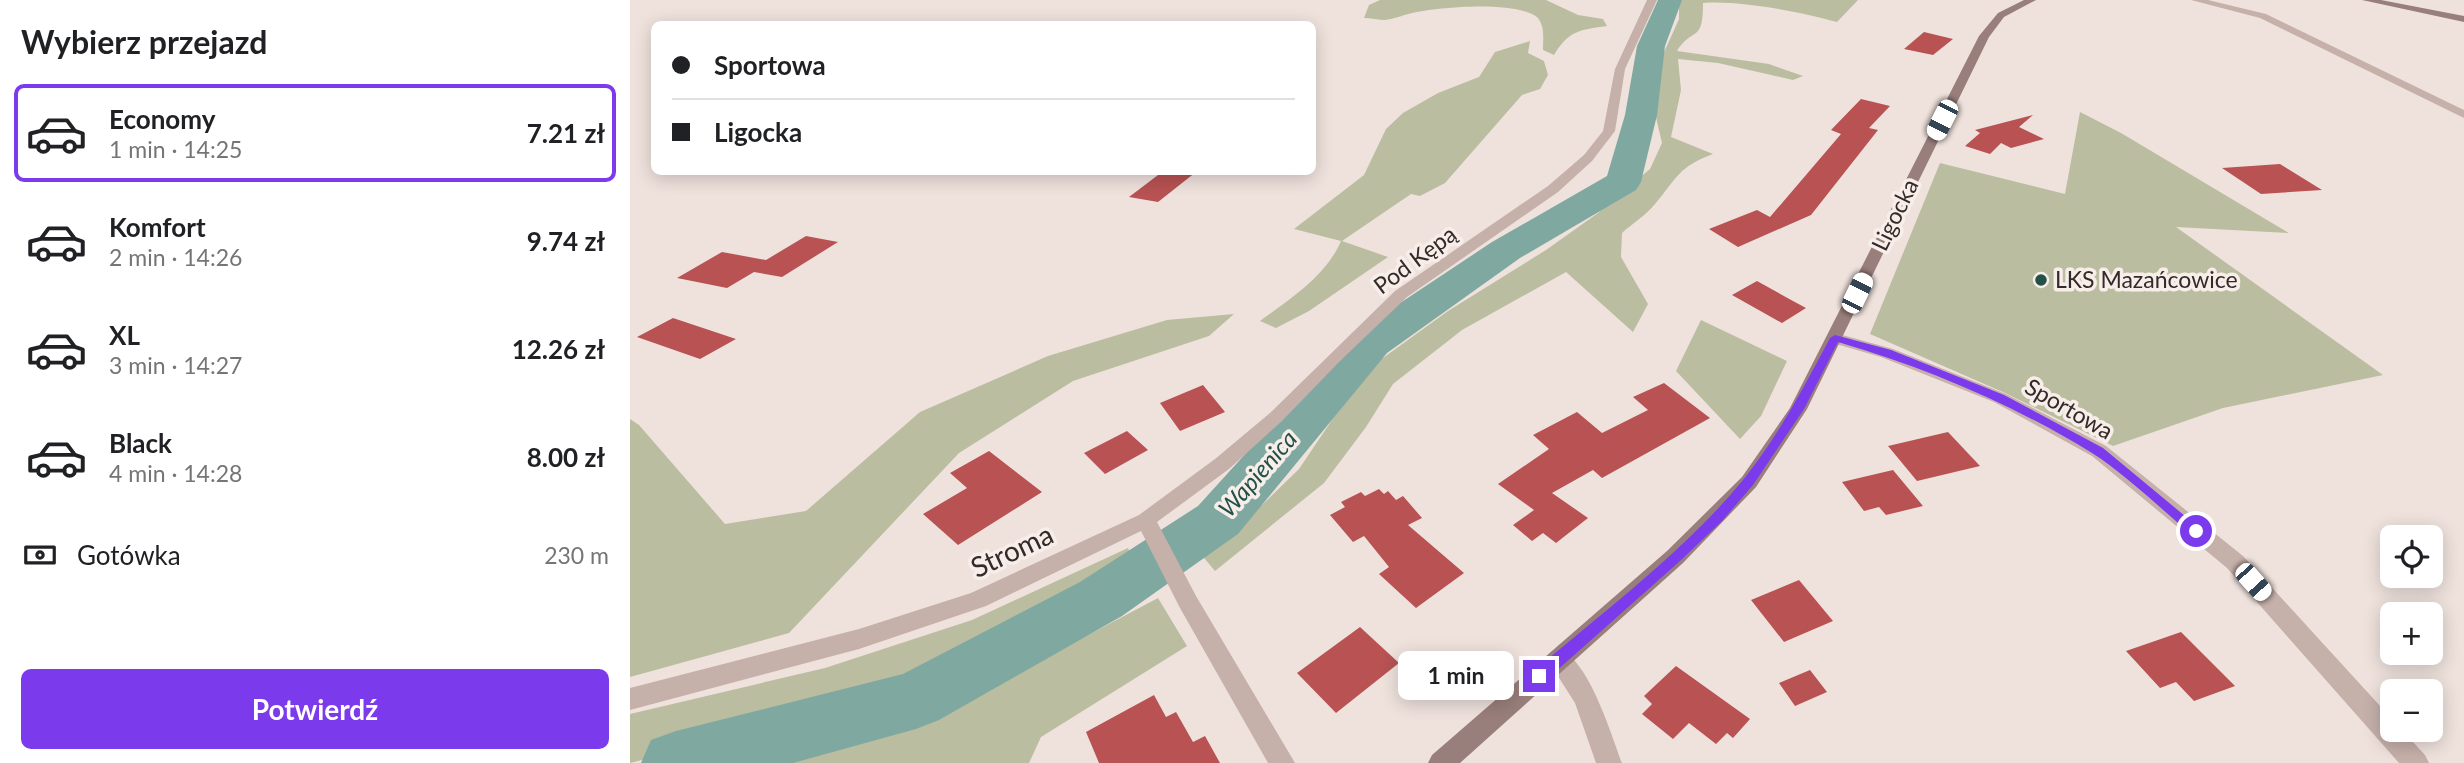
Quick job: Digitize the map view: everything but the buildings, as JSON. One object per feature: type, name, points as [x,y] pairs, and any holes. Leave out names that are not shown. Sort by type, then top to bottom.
[{"type":"street","name":"Pod Kępą","points":[[1146,520],[1223,464],[1276,417],[1401,294],[1553,189],[1588,158],[1609,131],[1620,69],[1652,0]]},
{"type":"street","name":"Ligocka","points":[[1441,763],[1675,557],[1749,482],[1798,409],[1984,36],[2001,15],[2031,0]]},
{"type":"street","points":[[2196,0],[2263,16],[2464,114]]},
{"type":"street","points":[[2367,0],[2464,19]]},
{"type":"street","name":"Sportowa","points":[[1835,338],[1887,353],[2000,398],[2099,451],[2235,562],[2416,763]]},
{"type":"street","points":[[1146,520],[1188,602],[1282,763]]},
{"type":"street","name":"Stroma","points":[[630,699],[859,639],[978,600],[1146,520]]},
{"type":"street","points":[[1559,659],[1586,698],[1609,763]]},
{"type":"green space","points":[[1380,0],[1546,0],[1578,15],[1603,19],[1607,26],[1570,36],[1554,55],[1543,50],[1542,25],[1538,18],[1528,12],[1478,6],[1424,11],[1385,20],[1364,18],[1369,5]]},
{"type":"green space","points":[[1679,0],[1858,0],[1837,22],[1770,8],[1734,3],[1703,3],[1699,30],[1677,51],[1769,64],[1803,76],[1793,80],[1718,63],[1678,59],[1681,90],[1671,137],[1713,154],[1685,169],[1651,208],[1622,233],[1621,257],[1648,304],[1633,332],[1566,272],[1462,330],[1393,384],[1366,427],[1324,483],[1215,571],[1199,552],[1263,504],[1299,469],[1376,363],[1448,311],[1546,250],[1598,213],[1650,169],[1662,143],[1655,113],[1661,59],[1679,19]]},
{"type":"green space","points":[[1530,41],[1528,53],[1544,61],[1548,75],[1540,89],[1522,95],[1445,183],[1420,196],[1411,194],[1342,241],[1388,257],[1309,311],[1276,328],[1260,321],[1306,286],[1334,254],[1341,241],[1294,229],[1364,175],[1386,129],[1403,113],[1438,93],[1479,77],[1495,52]]},
{"type":"green space","name":"LKS Mazańcowice","points":[[2080,112],[2121,133],[2289,233],[2176,227],[2383,375],[2223,408],[2113,446],[2005,393],[1870,334],[1940,163],[2065,194]]},
{"type":"green space","points":[[1234,314],[1209,336],[1073,381],[959,453],[789,633],[630,677],[630,419],[639,425],[725,524],[806,511],[920,412],[1048,356],[1167,320]]},
{"type":"green space","points":[[1701,320],[1787,361],[1761,416],[1740,439],[1676,371]]},
{"type":"green space","points":[[1128,548],[1134,565],[908,693],[630,763],[630,714],[825,668],[972,620]]},
{"type":"green space","points":[[1158,598],[1187,646],[1041,737],[1029,763],[781,763],[877,732],[979,693]]},
{"type":"waterway","name":"Wapienica","points":[[676,763],[916,700],[1101,599],[1218,520],[1371,343],[1506,250],[1623,182],[1641,115],[1651,46],[1670,0]]},
{"type":"place","name":"LKS Mazańcowice","points":[[2041,280]]},
{"type":"route","points":[[1539,676],[1675,557],[1749,482],[1798,409],[1835,338],[1887,353],[2000,398],[2099,451],[2196,531]]}]
